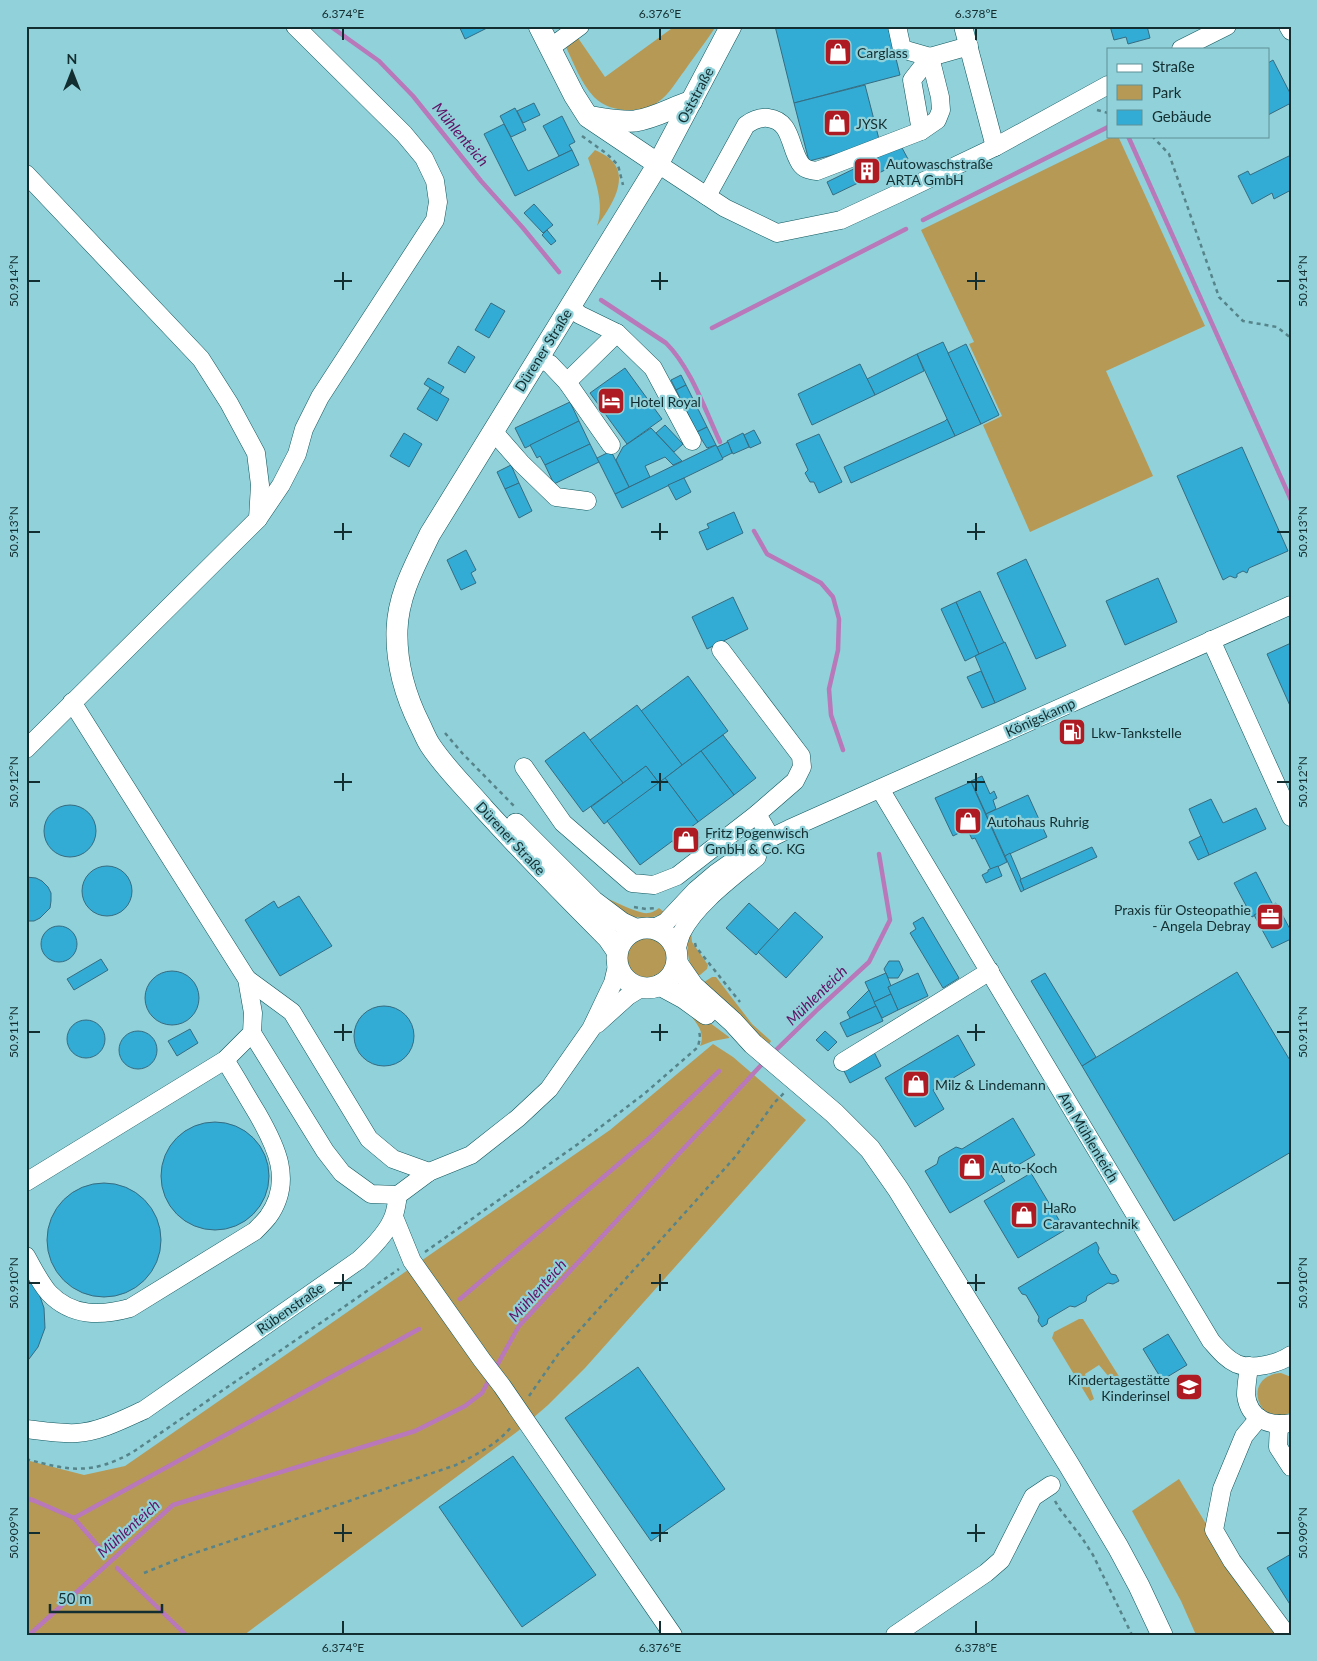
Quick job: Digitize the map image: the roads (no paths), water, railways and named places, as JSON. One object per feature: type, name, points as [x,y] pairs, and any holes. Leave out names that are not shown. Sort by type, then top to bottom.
[{"type":"main road","points":[[539,26],[574,95],[584,125],[658,164]]},
{"type":"main road","name":"Oststraße","points":[[658,164],[730,26]]},
{"type":"main road","points":[[584,125],[636,121],[692,101]]},
{"type":"main road","name":"Dürener Straße","points":[[617,959],[608,938],[534,863],[462,784],[430,745],[416,716],[402,679],[397,653],[397,628],[401,602],[408,578],[430,534],[658,164]]},
{"type":"main road","name":"Dürener Straße","points":[[416,716],[522,830],[593,901],[622,923],[645,928]]},
{"type":"main road","points":[[756,1047],[684,998],[651,986],[633,985],[626,980],[617,959],[620,942],[627,934],[645,928],[664,932],[672,940],[677,957],[693,986],[733,1022],[756,1047],[834,1113],[870,1149],[898,1189],[1069,1464],[1139,1586],[1162,1635]]},
{"type":"main road","points":[[651,986],[671,976],[677,957]]},
{"type":"street","points":[[26,749],[258,519],[282,485],[297,454],[304,429],[320,397],[435,220],[438,202],[435,181],[424,158],[404,134],[295,26]]},
{"type":"street","points":[[550,48],[580,26]]},
{"type":"street","points":[[897,26],[902,49],[930,57],[968,46]]},
{"type":"street","points":[[963,26],[995,147]]},
{"type":"street","points":[[1183,48],[1227,26]]},
{"type":"street","points":[[1288,26],[1291,31]]},
{"type":"street","points":[[707,196],[746,125],[754,119],[772,119],[780,122],[787,129],[800,163],[807,170],[816,171],[921,131],[937,120],[941,110],[940,97],[930,57]]},
{"type":"street","points":[[921,131],[912,80],[930,57]]},
{"type":"street","points":[[658,164],[725,208],[777,233],[841,220],[995,147],[1107,86]]},
{"type":"street","points":[[26,174],[201,359],[229,403],[256,453],[260,485],[258,519]]},
{"type":"street","points":[[570,307],[580,315],[617,333],[653,368],[692,441]]},
{"type":"street","points":[[567,382],[617,333]]},
{"type":"street","points":[[538,358],[550,364],[567,382],[611,445]]},
{"type":"street","points":[[493,431],[521,463],[556,497],[587,501]]},
{"type":"street","name":"Königskamp","points":[[645,928],[666,922],[696,890],[716,873],[756,845],[1291,605]]},
{"type":"street","points":[[1211,640],[1291,817]]},
{"type":"street","points":[[524,767],[563,823],[632,883],[654,885],[677,876],[757,814],[795,781],[802,767],[801,756],[721,650]]},
{"type":"street","points":[[72,702],[247,979],[254,1012],[252,1033],[325,1151],[342,1173],[371,1194],[398,1195],[428,1172],[472,1155],[518,1118],[548,1089],[591,1029],[612,983],[617,959]]},
{"type":"street","name":"Am Mühlenteich","points":[[880,789],[1211,1341],[1223,1355],[1238,1364],[1249,1366]]},
{"type":"street","points":[[757,814],[771,838]]},
{"type":"street","name":"Königskamp","points":[[677,957],[681,933],[687,923],[705,903],[789,829]]},
{"type":"street","points":[[842,1062],[990,971]]},
{"type":"street","points":[[247,979],[292,1012],[369,1139],[393,1159],[428,1172]]},
{"type":"street","points":[[591,1029],[628,996],[651,986]]},
{"type":"street","points":[[26,1182],[226,1060],[252,1033]]},
{"type":"street","points":[[26,1256],[48,1292],[60,1303],[92,1314],[112,1313],[130,1308],[255,1231],[268,1217],[277,1200],[281,1184],[280,1165],[270,1135],[226,1060]]},
{"type":"street","name":"Rübenstraße","points":[[26,1428],[47,1432],[78,1433],[112,1424],[144,1410],[359,1260],[380,1239],[394,1217],[398,1195]]},
{"type":"street","points":[[394,1217],[412,1261],[502,1386],[673,1635]]},
{"type":"street","points":[[1290,1358],[1269,1364],[1249,1366],[1246,1393],[1249,1408],[1259,1418],[1270,1423],[1285,1424],[1278,1447],[1291,1467]]},
{"type":"street","points":[[1259,1418],[1244,1436],[1222,1489],[1214,1530],[1232,1561],[1287,1635]]},
{"type":"street","points":[[895,1635],[986,1573],[1000,1560],[1033,1497],[1051,1485]]},
{"type":"waterway","name":"Mühlenteich","points":[[330,26],[379,61],[413,96],[481,181],[559,272]]},
{"type":"waterway","points":[[923,220],[1107,128]]},
{"type":"waterway","points":[[1129,138],[1291,500]]},
{"type":"waterway","points":[[712,328],[906,229]]},
{"type":"waterway","name":"Mühlenteich","points":[[601,300],[666,343],[675,353],[697,390],[720,442]]},
{"type":"waterway","name":"Mühlenteich","points":[[754,531],[767,554],[821,583],[833,597],[839,619],[838,650],[829,689],[831,715],[843,750]]},
{"type":"waterway","name":"Mühlenteich","points":[[773,1053],[869,962],[890,920],[879,854]]},
{"type":"waterway","name":"Mühlenteich","points":[[495,1369],[519,1326],[764,1062]]},
{"type":"waterway","points":[[460,1299],[648,1139],[719,1071]]},
{"type":"waterway","points":[[74,1518],[419,1329]]},
{"type":"waterway","name":"Mühlenteich","points":[[29,1635],[173,1505],[415,1431],[465,1406],[482,1393],[490,1378]]},
{"type":"waterway","points":[[26,1498],[74,1518],[105,1554]]},
{"type":"waterway","points":[[117,1568],[186,1635]]},
{"type":"place","name":"Carglass","points":[[838,52]]},
{"type":"place","name":"JYSK","points":[[837,123]]},
{"type":"place","name":"Autowaschstraße ARTA GmbH","points":[[867,171]]},
{"type":"place","name":"Hotel Royal","points":[[611,401]]},
{"type":"place","name":"Lkw-Tankstelle","points":[[1072,732]]},
{"type":"place","name":"Autohaus Ruhrig","points":[[968,821]]},
{"type":"place","name":"Fritz Pogenwisch GmbH & Co. KG","points":[[686,840]]},
{"type":"place","name":"Praxis für Osteopathie - Angela Debray","points":[[1270,917]]},
{"type":"place","name":"Milz & Lindemann","points":[[916,1084]]},
{"type":"place","name":"Auto-Koch","points":[[972,1167]]},
{"type":"place","name":"HaRo Caravantechnik","points":[[1024,1215]]},
{"type":"place","name":"Kindertagestätte Kinderinsel","points":[[1189,1387]]}]
